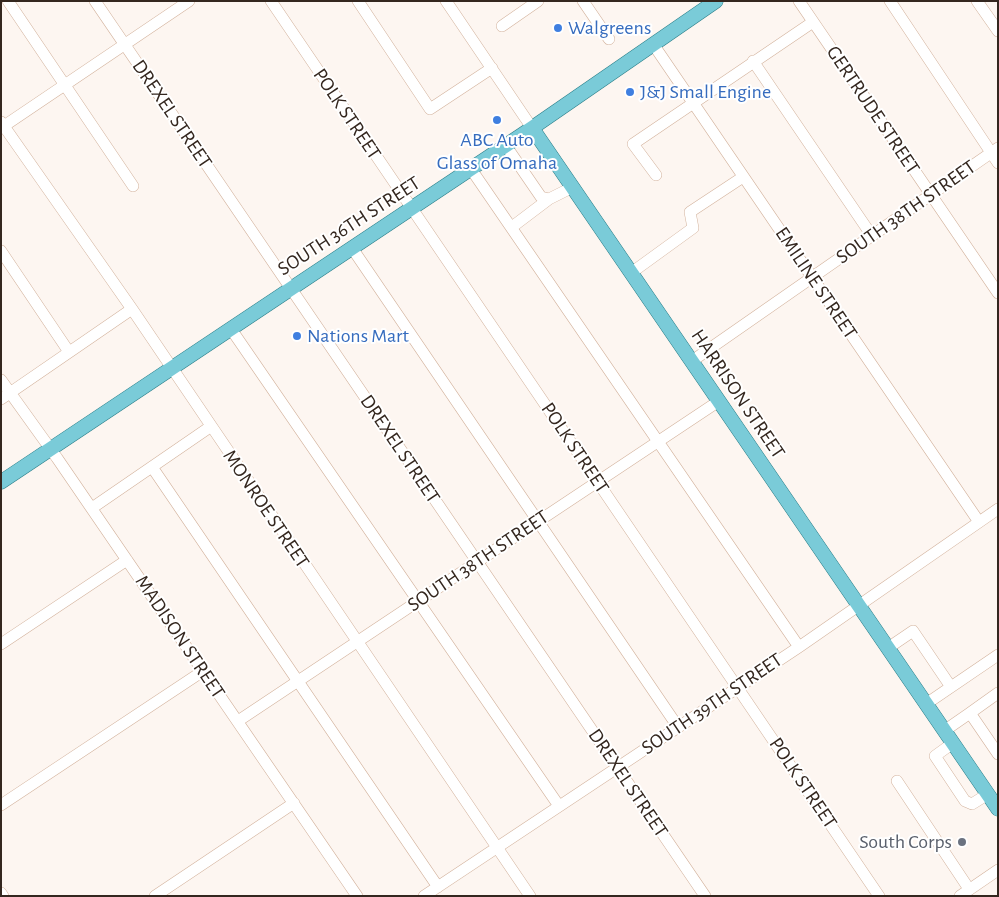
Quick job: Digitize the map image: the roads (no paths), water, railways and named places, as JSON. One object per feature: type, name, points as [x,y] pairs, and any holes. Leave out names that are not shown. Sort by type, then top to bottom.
[{"type":"main road","name":"SOUTH 36TH STREET","points":[[1,482],[506,146],[716,1]]},
{"type":"main road","name":"HARRISON STREET","points":[[532,128],[998,809]]},
{"type":"street","points":[[8,1],[133,186]]},
{"type":"street","name":"DREXEL STREET","points":[[95,1],[705,896]]},
{"type":"street","points":[[2,125],[65,85],[188,1]]},
{"type":"street","name":"POLK STREET","points":[[271,1],[879,896]]},
{"type":"street","points":[[358,1],[430,109],[492,68]]},
{"type":"street","name":"HARRISON STREET","points":[[446,1],[532,128]]},
{"type":"street","points":[[502,26],[538,1]]},
{"type":"street","points":[[583,1],[608,39]]},
{"type":"street","name":"GERTRUDE STREET","points":[[799,1],[998,293]]},
{"type":"street","points":[[890,1],[994,151],[998,163]]},
{"type":"street","points":[[977,1],[998,31]]},
{"type":"street","points":[[656,175],[633,144],[813,22]]},
{"type":"street","name":"EMILINE STREET","points":[[653,44],[979,522]]},
{"type":"street","points":[[753,61],[872,236]]},
{"type":"street","name":"MONROE STREET","points":[[2,125],[132,309],[210,427],[530,896]]},
{"type":"street","points":[[506,146],[541,197],[549,199]]},
{"type":"street","name":"SOUTH 38TH STREET","points":[[692,361],[994,151]]},
{"type":"street","points":[[471,169],[799,647]]},
{"type":"street","points":[[631,273],[693,228],[690,212],[743,177]]},
{"type":"street","points":[[512,227],[549,199],[572,187]]},
{"type":"street","points":[[352,248],[678,727]]},
{"type":"street","points":[[1,251],[69,352]]},
{"type":"street","points":[[6,396],[132,309]]},
{"type":"street","points":[[231,329],[559,806]]},
{"type":"street","name":"MADISON STREET","points":[[1,380],[6,396],[51,449],[358,896]]},
{"type":"street","name":"SOUTH 38TH STREET","points":[[238,722],[719,402]]},
{"type":"street","points":[[92,508],[210,427]]},
{"type":"street","points":[[152,467],[438,886]]},
{"type":"street","name":"SOUTH 39TH STREET","points":[[424,896],[799,647],[998,509]]},
{"type":"street","points":[[1,644],[127,560]]},
{"type":"street","points":[[888,648],[913,631],[951,687]]},
{"type":"street","points":[[926,704],[998,655]]},
{"type":"street","points":[[1,805],[204,671]]},
{"type":"street","points":[[944,731],[998,692]]},
{"type":"street","points":[[970,713],[998,754]]},
{"type":"street","points":[[953,743],[935,756],[965,801],[972,804],[976,803],[988,794]]},
{"type":"street","points":[[897,781],[964,893],[998,870]]},
{"type":"street","points":[[155,896],[294,803]]},
{"type":"place","name":"Walgreens","points":[[558,28]]},
{"type":"place","name":"J&J Small Engine","points":[[630,92]]},
{"type":"place","name":"ABC Auto Glass of Omaha","points":[[497,120]]},
{"type":"place","name":"Nations Mart","points":[[297,336]]},
{"type":"place","name":"South Corps","points":[[962,842]]}]
